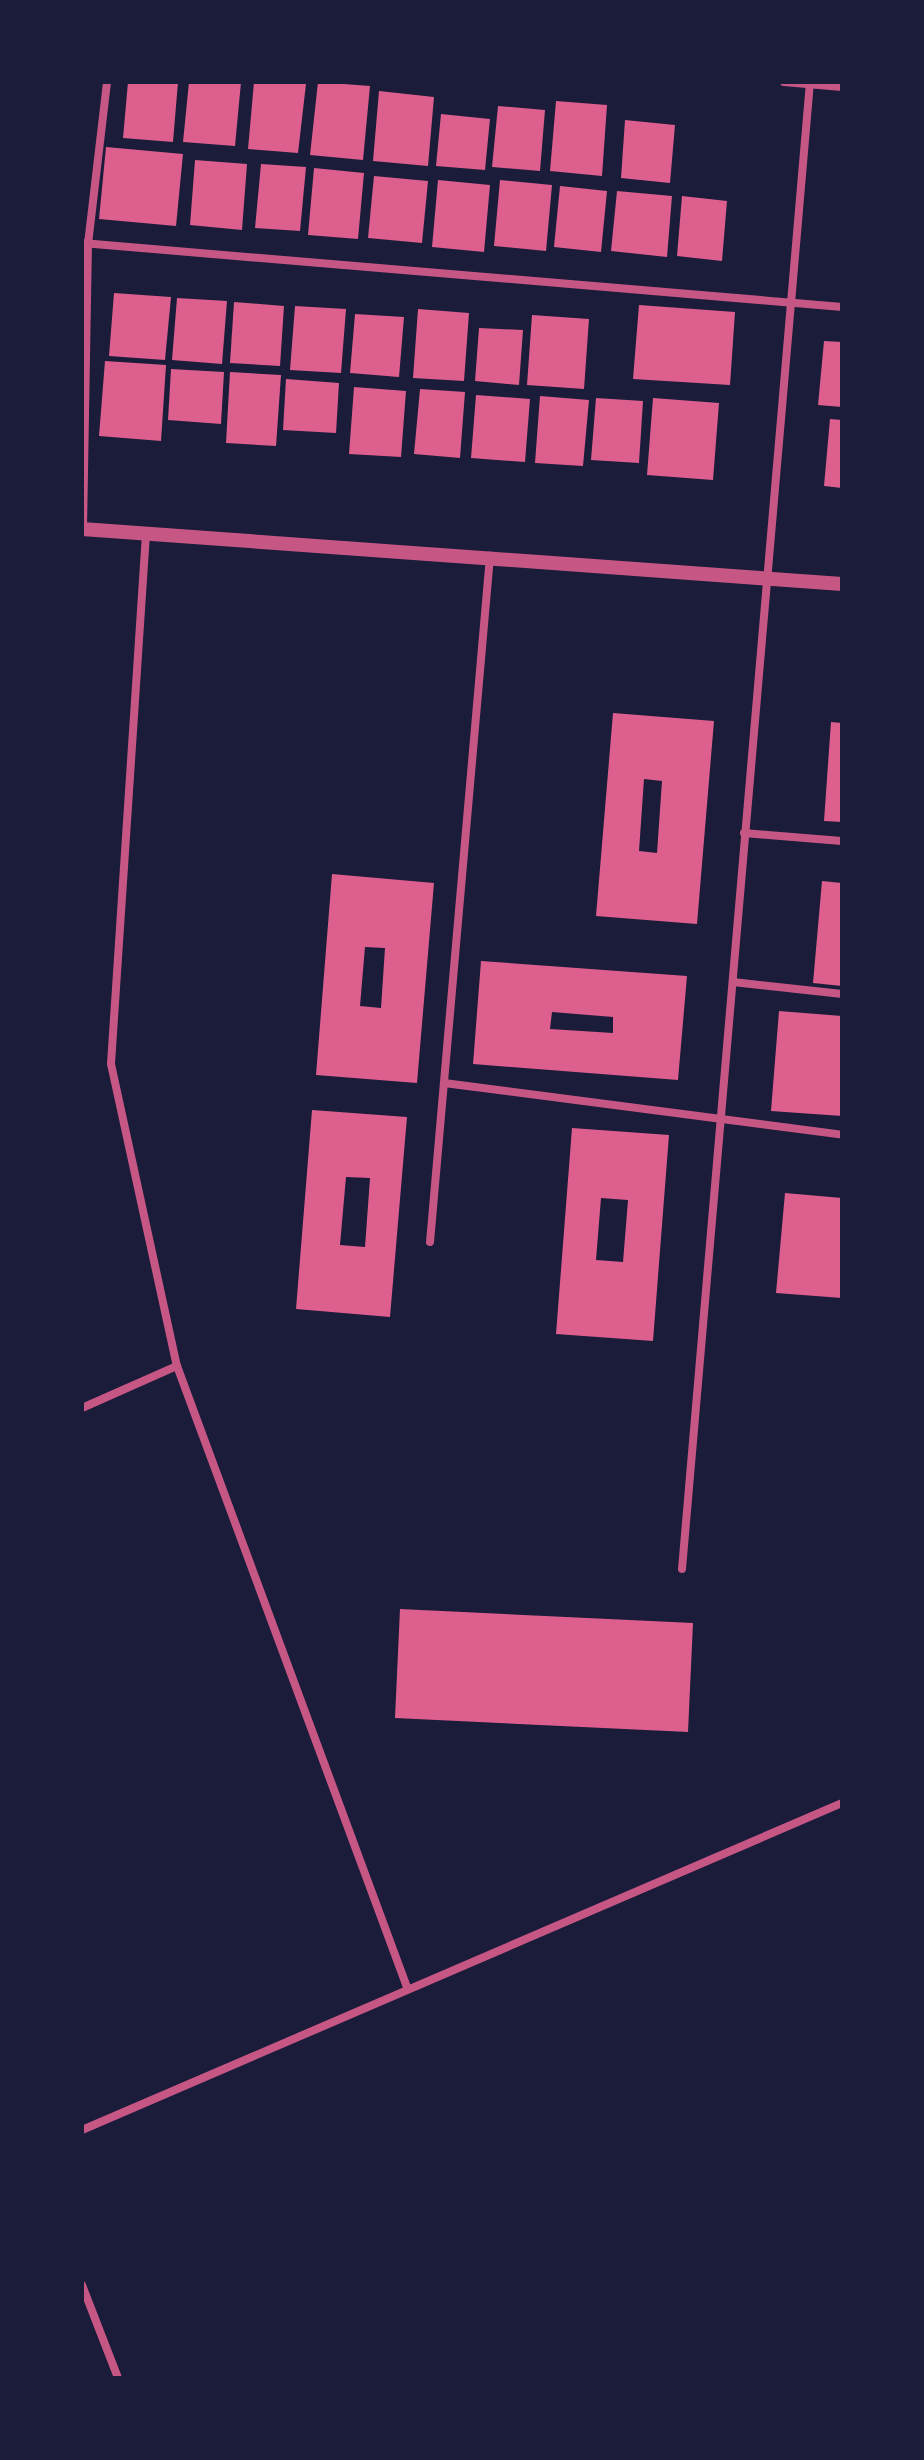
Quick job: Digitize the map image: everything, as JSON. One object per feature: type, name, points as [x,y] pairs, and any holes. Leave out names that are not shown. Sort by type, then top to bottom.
[{"type":"street","points":[[107,82],[85,243],[82,529],[490,555],[842,584]]},
{"type":"street","points":[[784,82],[842,87]]},
{"type":"street","points":[[682,1569],[810,83]]},
{"type":"street","points":[[85,243],[842,307]]},
{"type":"street","points":[[146,534],[111,1064],[177,1366],[407,1987]]},
{"type":"street","points":[[430,1242],[490,555]]},
{"type":"street","points":[[744,833],[842,841]]},
{"type":"street","points":[[733,982],[842,994]]},
{"type":"street","points":[[444,1083],[842,1135]]},
{"type":"street","points":[[82,1408],[177,1366]]},
{"type":"street","points":[[82,2130],[407,1987],[842,1803]]},
{"type":"street","points":[[82,2285],[118,2378]]},
{"type":"building","points":[[128,82],[178,82],[173,142],[123,138]]},
{"type":"building","points":[[189,82],[241,82],[235,146],[183,142]]},
{"type":"building","points":[[254,82],[306,84],[298,153],[248,149]]},
{"type":"building","points":[[318,82],[370,86],[363,160],[310,155]]},
{"type":"building","points":[[379,91],[434,97],[428,166],[373,161]]},
{"type":"building","points":[[556,101],[607,105],[602,176],[550,171]]},
{"type":"building","points":[[498,106],[545,110],[540,171],[492,167]]},
{"type":"building","points":[[441,114],[490,119],[485,170],[436,166]]},
{"type":"building","points":[[625,120],[675,125],[670,183],[621,178]]},
{"type":"building","points":[[106,147],[183,154],[176,226],[99,219]]},
{"type":"building","points":[[195,160],[247,164],[242,230],[190,225]]},
{"type":"building","points":[[261,164],[306,167],[300,231],[255,228]]},
{"type":"building","points":[[314,168],[364,173],[358,239],[308,235]]},
{"type":"building","points":[[374,176],[428,181],[422,243],[368,238]]},
{"type":"building","points":[[438,180],[490,185],[484,252],[432,247]]},
{"type":"building","points":[[500,180],[552,185],[546,251],[494,246]]},
{"type":"building","points":[[560,186],[607,191],[601,252],[554,247]]},
{"type":"building","points":[[617,191],[672,196],[667,257],[611,251]]},
{"type":"building","points":[[682,196],[727,201],[722,261],[677,256]]},
{"type":"building","points":[[114,293],[171,297],[165,360],[109,356]]},
{"type":"building","points":[[177,298],[227,301],[222,364],[172,360]]},
{"type":"building","points":[[234,302],[284,306],[280,366],[230,363]]},
{"type":"building","points":[[639,305],[735,312],[730,385],[633,379]]},
{"type":"building","points":[[295,306],[346,309],[341,373],[290,370]]},
{"type":"building","points":[[418,309],[469,313],[464,381],[413,378]]},
{"type":"building","points":[[355,314],[404,317],[399,377],[350,373]]},
{"type":"building","points":[[532,315],[589,319],[584,389],[527,385]]},
{"type":"building","points":[[479,328],[523,330],[519,385],[475,381]]},
{"type":"building","points":[[824,341],[842,342],[842,407],[818,405]]},
{"type":"building","points":[[105,361],[166,365],[161,441],[99,436]]},
{"type":"building","points":[[171,369],[224,372],[221,424],[168,420]]},
{"type":"building","points":[[230,372],[281,375],[276,446],[226,443]]},
{"type":"building","points":[[286,379],[339,383],[336,433],[283,430]]},
{"type":"building","points":[[354,387],[406,391],[401,457],[349,454]]},
{"type":"building","points":[[420,389],[465,392],[460,458],[414,454]]},
{"type":"building","points":[[476,395],[530,399],[525,462],[471,458]]},
{"type":"building","points":[[540,396],[589,400],[583,466],[535,463]]},
{"type":"building","points":[[596,398],[643,401],[639,463],[591,460]]},
{"type":"building","points":[[653,398],[719,403],[713,480],[647,475]]},
{"type":"building","points":[[830,419],[842,420],[842,488],[824,486]]},
{"type":"building","points":[[613,713],[714,721],[697,924],[596,916]],"holes":[[[644,779],[662,781],[657,853],[639,851]]]},
{"type":"building","points":[[831,722],[842,723],[842,822],[824,821]]},
{"type":"building","points":[[332,874],[434,883],[417,1083],[316,1075]],"holes":[[[365,947],[385,948],[381,1008],[360,1006]]]},
{"type":"building","points":[[822,881],[842,883],[842,986],[813,983]]},
{"type":"building","points":[[481,961],[687,976],[678,1080],[473,1064]],"holes":[[[552,1012],[613,1017],[613,1033],[550,1029]]]},
{"type":"building","points":[[779,1011],[842,1016],[842,1116],[771,1111]]},
{"type":"building","points":[[312,1110],[407,1117],[390,1317],[296,1309]],"holes":[[[346,1177],[370,1178],[365,1247],[340,1245]]]},
{"type":"building","points":[[572,1128],[669,1135],[653,1341],[556,1334]],"holes":[[[601,1198],[628,1200],[623,1262],[596,1260]]]},
{"type":"building","points":[[785,1193],[842,1198],[842,1298],[776,1293]]},
{"type":"building","points":[[400,1609],[693,1623],[688,1732],[395,1718]]}]
